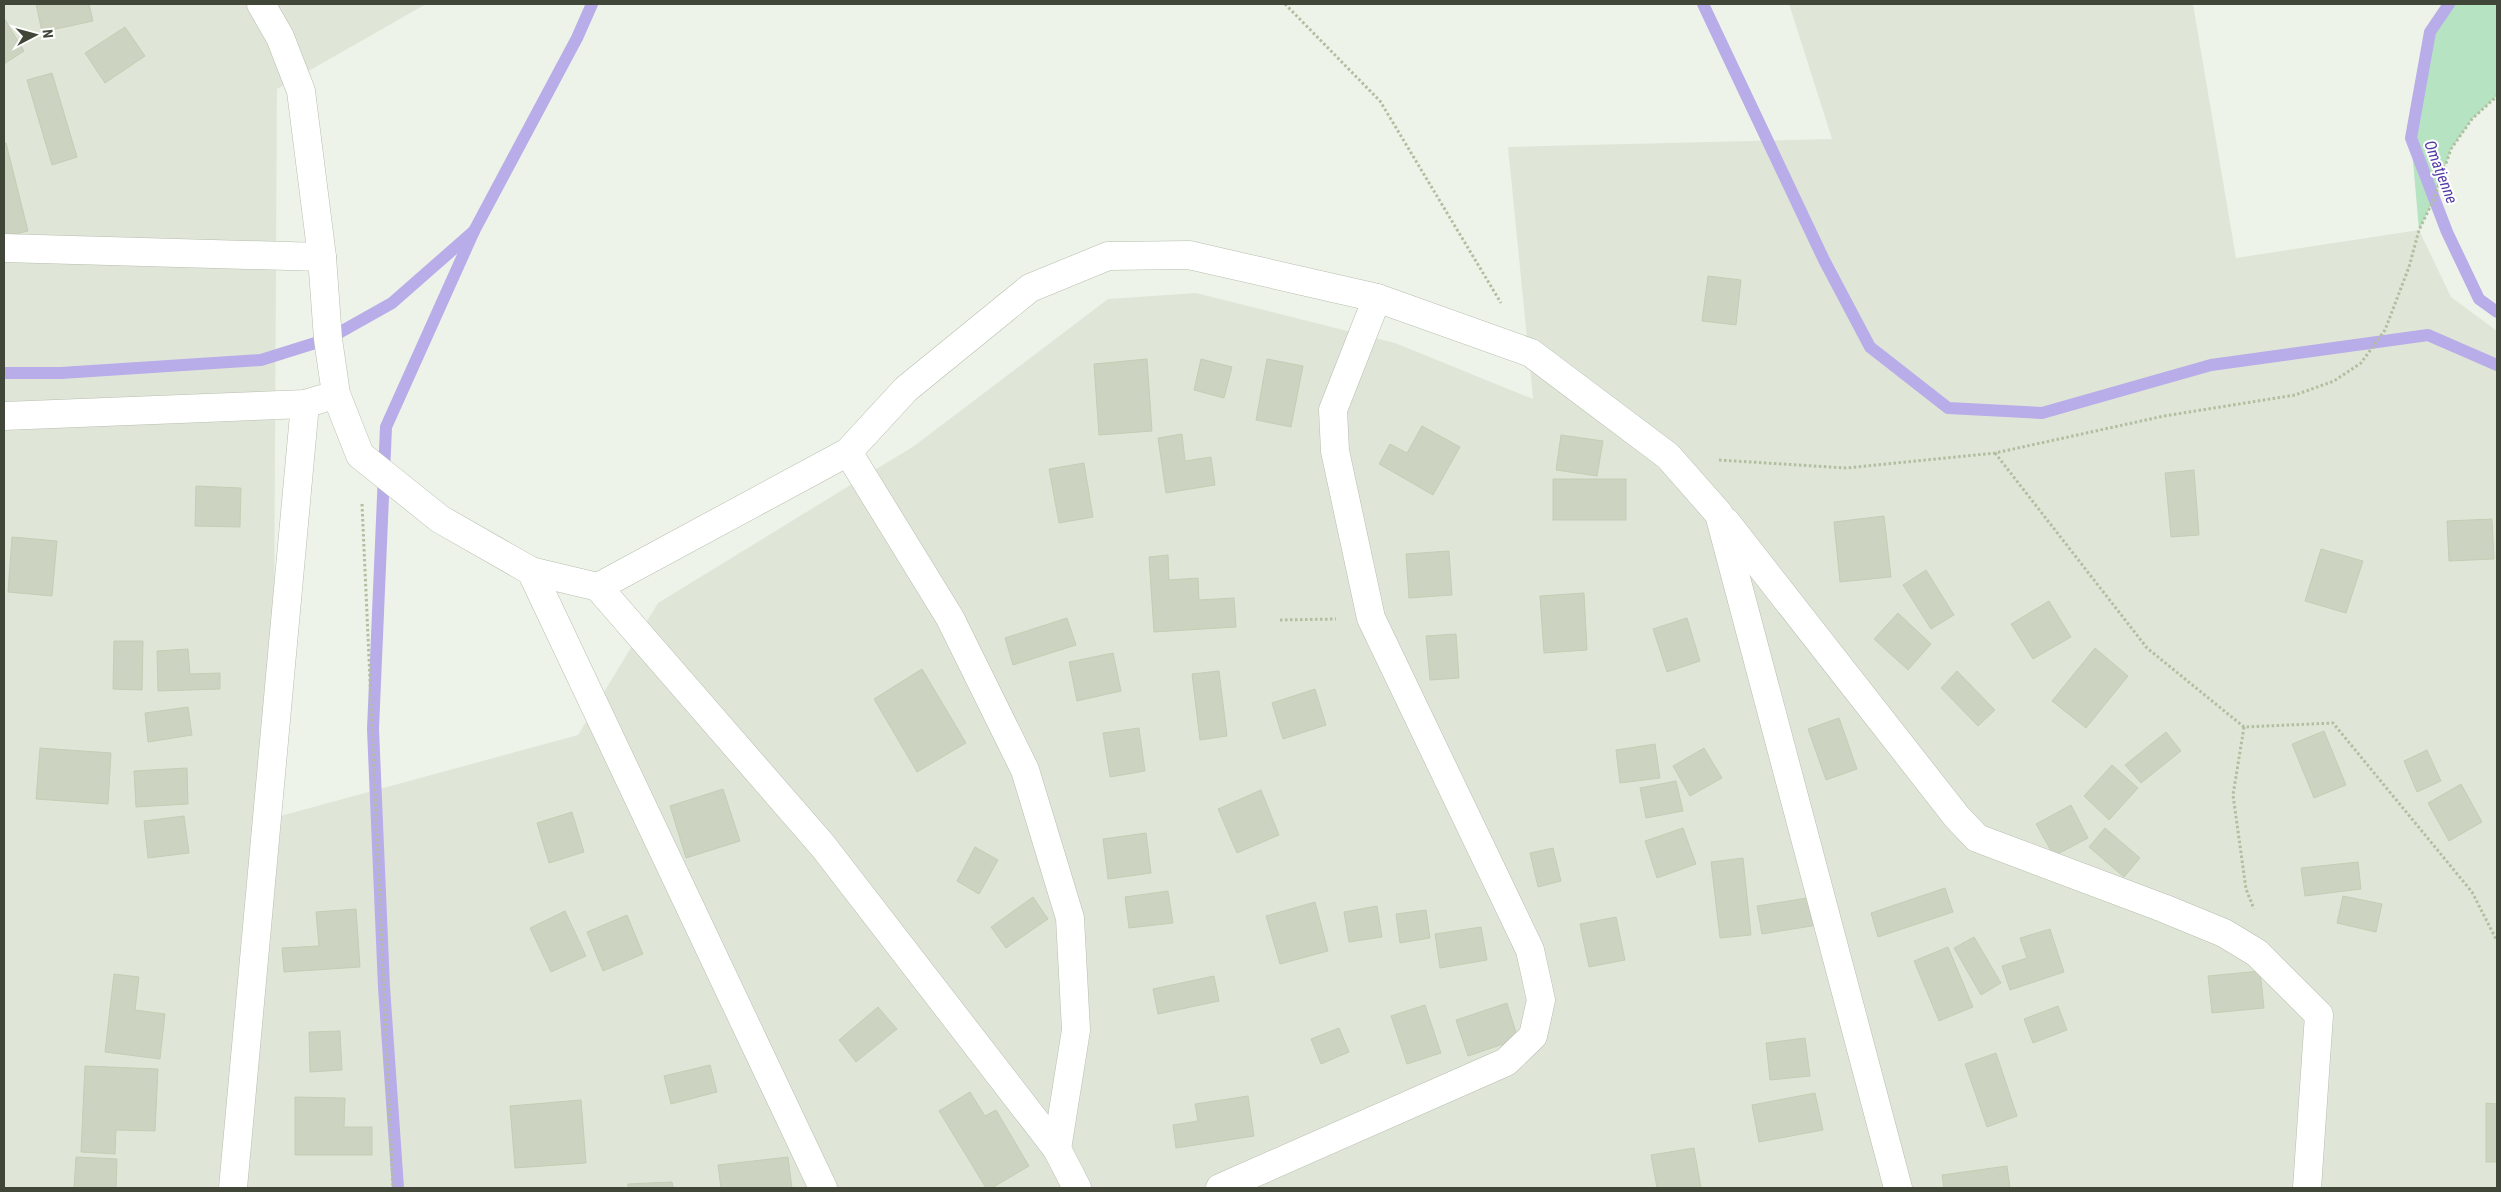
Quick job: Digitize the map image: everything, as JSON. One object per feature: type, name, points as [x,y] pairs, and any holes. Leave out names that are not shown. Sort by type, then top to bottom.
[{"type":"street","points":[[261,4],[280,37],[301,91],[322,258],[328,340],[336,394],[360,456],[440,519],[530,571],[598,587],[823,846],[1057,1149],[1077,1188]]},
{"type":"street","points":[[4,248],[322,258]]},
{"type":"street","points":[[598,587],[848,452],[906,389],[1030,288],[1108,256],[1189,255],[1377,298],[1531,353],[1668,456],[1719,514],[1957,817],[1977,838],[2224,933],[2257,954],[2319,1015],[2307,1188]]},
{"type":"street","points":[[1220,1188],[1267,1180],[1506,1062],[1533,1036],[1541,1000],[1530,950],[1371,618],[1336,451],[1333,410],[1377,298]]},
{"type":"street","points":[[4,416],[305,404],[336,394]]},
{"type":"street","points":[[233,1188],[305,404]]},
{"type":"street","points":[[848,452],[950,618],[1025,770],[1070,918],[1076,1030],[1057,1149]]},
{"type":"street","points":[[1719,514],[1898,1188]]},
{"type":"street","points":[[530,571],[823,1188]]},
{"type":"path","points":[[1284,4],[1380,101],[1531,353]]},
{"type":"path","points":[[1668,456],[1846,468],[1995,452],[2164,416],[2295,395],[2334,381],[2361,363],[2385,330],[2408,268],[2419,230],[2434,199],[2451,149],[2472,119],[2497,96]]},
{"type":"path","points":[[1995,452],[2147,648],[2244,727],[2333,722],[2472,892],[2497,941]]},
{"type":"path","points":[[360,456],[393,1188]]},
{"type":"path","points":[[1280,620],[1371,618]]},
{"type":"path","points":[[2244,727],[2234,795],[2246,889],[2257,915]]},
{"type":"shaded area","points":[[4,4],[426,4],[277,89],[273,818],[578,735],[658,603],[914,446],[1108,299],[1196,293],[1395,343],[1533,399],[1508,147],[1832,139],[1789,4],[2193,4],[2236,258],[2419,230],[2451,297],[2497,331],[2497,1188],[4,1188]]},
{"type":"green space","points":[[2449,4],[2497,4],[2497,96],[2472,119],[2451,149],[2434,199],[2419,230],[2411,138],[2430,32]]},
{"type":"building","points":[[36,4],[89,4],[93,21],[42,32]]},
{"type":"building","points":[[4,18],[24,51],[4,64]]},
{"type":"building","points":[[125,27],[145,56],[105,83],[85,53]]},
{"type":"building","points":[[52,73],[77,157],[52,165],[27,80]]},
{"type":"building","points":[[4,143],[6,143],[28,231],[4,237]]},
{"type":"building","points":[[1708,276],[1741,280],[1736,325],[1702,321]]},
{"type":"building","points":[[1147,359],[1152,431],[1099,435],[1094,364]]},
{"type":"building","points":[[1201,359],[1232,367],[1224,398],[1194,390]]},
{"type":"building","points":[[1267,359],[1303,366],[1291,427],[1256,420]]},
{"type":"building","points":[[1422,426],[1460,447],[1433,495],[1379,464],[1390,444],[1407,453]]},
{"type":"building","points":[[1182,434],[1185,461],[1211,457],[1215,485],[1166,493],[1158,438]]},
{"type":"building","points":[[1561,435],[1603,441],[1597,476],[1556,470]]},
{"type":"building","points":[[1084,463],[1093,517],[1059,523],[1049,469]]},
{"type":"building","points":[[2194,470],[2199,535],[2171,537],[2165,473]]},
{"type":"building","points":[[1553,479],[1626,479],[1626,520],[1553,520]]},
{"type":"building","points":[[196,486],[241,488],[240,527],[195,526]]},
{"type":"building","points":[[1884,516],[1891,577],[1840,582],[1834,522]]},
{"type":"building","points":[[2492,519],[2494,559],[2449,561],[2447,521]]},
{"type":"building","points":[[12,537],[57,541],[52,596],[8,592]]},
{"type":"building","points":[[2321,549],[2363,561],[2346,613],[2305,601]]},
{"type":"building","points":[[1449,551],[1452,595],[1409,598],[1406,554]]},
{"type":"building","points":[[1168,555],[1169,580],[1198,578],[1199,600],[1234,598],[1236,627],[1154,632],[1149,557]]},
{"type":"building","points":[[1926,570],[1954,615],[1931,629],[1903,585]]},
{"type":"building","points":[[1584,593],[1587,650],[1544,653],[1540,596]]},
{"type":"building","points":[[2049,601],[2071,637],[2033,659],[2011,624]]},
{"type":"building","points":[[1898,613],[1931,644],[1908,670],[1874,639]]},
{"type":"building","points":[[1067,618],[1076,645],[1013,665],[1005,638]]},
{"type":"building","points":[[1687,618],[1700,661],[1667,672],[1653,629]]},
{"type":"building","points":[[1456,634],[1459,678],[1430,680],[1426,636]]},
{"type":"building","points":[[114,641],[143,641],[142,690],[113,689]]},
{"type":"building","points":[[2095,648],[2128,676],[2086,728],[2052,701]]},
{"type":"building","points":[[188,649],[190,674],[220,673],[220,689],[158,691],[157,651]]},
{"type":"building","points":[[1113,653],[1121,691],[1077,701],[1069,662]]},
{"type":"building","points":[[922,669],[966,743],[917,772],[874,699]]},
{"type":"building","points":[[1219,671],[1227,736],[1200,740],[1192,674]]},
{"type":"building","points":[[1957,671],[1995,710],[1978,726],[1941,688]]},
{"type":"building","points":[[1315,689],[1326,725],[1283,739],[1272,703]]},
{"type":"building","points":[[188,707],[192,735],[148,742],[145,713]]},
{"type":"building","points":[[1839,718],[1857,769],[1826,780],[1808,729]]},
{"type":"building","points":[[1139,728],[1145,771],[1110,777],[1103,733]]},
{"type":"building","points":[[2324,731],[2346,785],[2314,798],[2292,744]]},
{"type":"building","points":[[2166,732],[2181,751],[2141,783],[2125,765]]},
{"type":"building","points":[[1655,744],[1660,778],[1620,783],[1616,750]]},
{"type":"building","points":[[40,748],[111,753],[108,804],[36,799]]},
{"type":"building","points":[[1704,748],[1722,778],[1690,796],[1673,766]]},
{"type":"building","points":[[2427,750],[2441,781],[2417,792],[2404,761]]},
{"type":"building","points":[[2112,765],[2138,788],[2109,820],[2084,796]]},
{"type":"building","points":[[187,768],[188,804],[136,807],[134,771]]},
{"type":"building","points":[[1676,781],[1683,811],[1646,818],[1640,788]]},
{"type":"building","points":[[2461,784],[2482,822],[2449,841],[2428,803]]},
{"type":"building","points":[[723,789],[740,841],[686,858],[670,806]]},
{"type":"building","points":[[1261,790],[1279,835],[1237,853],[1218,809]]},
{"type":"building","points":[[2071,805],[2088,838],[2054,856],[2036,824]]},
{"type":"building","points":[[572,812],[584,852],[549,863],[537,823]]},
{"type":"building","points":[[184,816],[189,853],[148,858],[144,821]]},
{"type":"building","points":[[1683,828],[1696,864],[1657,878],[1645,841]]},
{"type":"building","points":[[2105,828],[2140,858],[2124,877],[2089,847]]},
{"type":"building","points":[[1146,833],[1151,873],[1108,879],[1103,839]]},
{"type":"building","points":[[975,847],[998,860],[979,894],[957,881]]},
{"type":"building","points":[[1553,848],[1561,881],[1538,887],[1530,853]]},
{"type":"building","points":[[1743,858],[1751,935],[1720,938],[1711,862]]},
{"type":"building","points":[[2358,862],[2361,889],[2305,896],[2301,868]]},
{"type":"building","points":[[1945,888],[1953,912],[1878,937],[1871,913]]},
{"type":"building","points":[[1168,891],[1173,923],[1129,928],[1125,897]]},
{"type":"building","points":[[2343,896],[2382,904],[2376,932],[2337,923]]},
{"type":"building","points":[[1033,897],[1048,919],[1006,948],[991,927]]},
{"type":"building","points":[[1813,897],[1818,925],[1762,934],[1757,906]]},
{"type":"building","points":[[1315,902],[1328,951],[1280,964],[1266,916]]},
{"type":"building","points":[[1377,906],[1382,937],[1349,942],[1344,912]]},
{"type":"building","points":[[356,909],[360,967],[284,972],[282,948],[319,946],[316,912]]},
{"type":"building","points":[[1426,910],[1430,938],[1400,943],[1396,914]]},
{"type":"building","points":[[565,911],[586,956],[551,972],[530,928]]},
{"type":"building","points":[[627,915],[643,954],[603,971],[587,932]]},
{"type":"building","points":[[1616,917],[1625,960],[1589,967],[1580,924]]},
{"type":"building","points":[[1481,927],[1487,960],[1440,968],[1435,934]]},
{"type":"building","points":[[2050,929],[2064,972],[2010,990],[2002,966],[2027,958],[2020,938]]},
{"type":"building","points":[[1974,937],[2001,983],[1981,995],[1954,948]]},
{"type":"building","points":[[1948,947],[1973,1007],[1939,1021],[1914,961]]},
{"type":"building","points":[[2260,971],[2264,1008],[2212,1013],[2208,976]]},
{"type":"building","points":[[114,974],[139,977],[135,1010],[165,1014],[160,1059],[105,1052]]},
{"type":"building","points":[[1214,976],[1219,1001],[1158,1014],[1153,989]]},
{"type":"building","points":[[1507,1003],[1518,1039],[1468,1056],[1456,1020]]},
{"type":"building","points":[[1425,1005],[1441,1053],[1407,1064],[1391,1016]]},
{"type":"building","points":[[2058,1006],[2067,1030],[2033,1043],[2024,1019]]},
{"type":"building","points":[[878,1007],[897,1029],[856,1062],[839,1040]]},
{"type":"building","points":[[1339,1028],[1349,1052],[1321,1064],[1311,1039]]},
{"type":"building","points":[[340,1031],[342,1070],[310,1072],[309,1032]]},
{"type":"building","points":[[1805,1038],[1810,1076],[1770,1080],[1766,1043]]},
{"type":"building","points":[[1996,1053],[2017,1116],[1987,1127],[1965,1064]]},
{"type":"building","points":[[710,1065],[717,1092],[671,1104],[664,1076]]},
{"type":"building","points":[[85,1066],[158,1069],[155,1131],[116,1130],[115,1154],[81,1152]]},
{"type":"building","points":[[970,1092],[985,1116],[996,1110],[1029,1166],[992,1188],[986,1188],[939,1111]]},
{"type":"building","points":[[1815,1093],[1823,1130],[1759,1142],[1752,1105]]},
{"type":"building","points":[[1248,1096],[1254,1136],[1176,1148],[1173,1125],[1198,1121],[1195,1104]]},
{"type":"building","points":[[295,1097],[345,1098],[344,1127],[372,1127],[372,1155],[295,1155]]},
{"type":"building","points":[[581,1100],[586,1163],[515,1168],[510,1106]]},
{"type":"building","points":[[2486,1103],[2497,1104],[2497,1162],[2486,1162]]},
{"type":"building","points":[[1694,1148],[1701,1188],[1657,1188],[1651,1155]]},
{"type":"building","points":[[76,1157],[117,1159],[116,1188],[74,1188]]},
{"type":"building","points":[[788,1157],[792,1188],[721,1188],[718,1165]]},
{"type":"building","points":[[2007,1166],[2010,1188],[1944,1188],[1942,1175]]},
{"type":"building","points":[[672,1182],[673,1188],[628,1188],[628,1184]]},
{"type":"waterway","points":[[4,373],[61,373],[261,360],[328,339],[392,303],[474,231],[577,38],[592,4]]},
{"type":"waterway","points":[[1703,4],[1824,260],[1870,347],[1948,408],[2042,413],[2211,365],[2428,335],[2497,365]]},
{"type":"waterway","name":"Omatjenne","points":[[2449,4],[2430,32],[2411,138],[2447,232],[2479,299],[2497,312]]},
{"type":"waterway","points":[[398,1188],[384,987],[373,729],[386,427],[474,231]]}]
